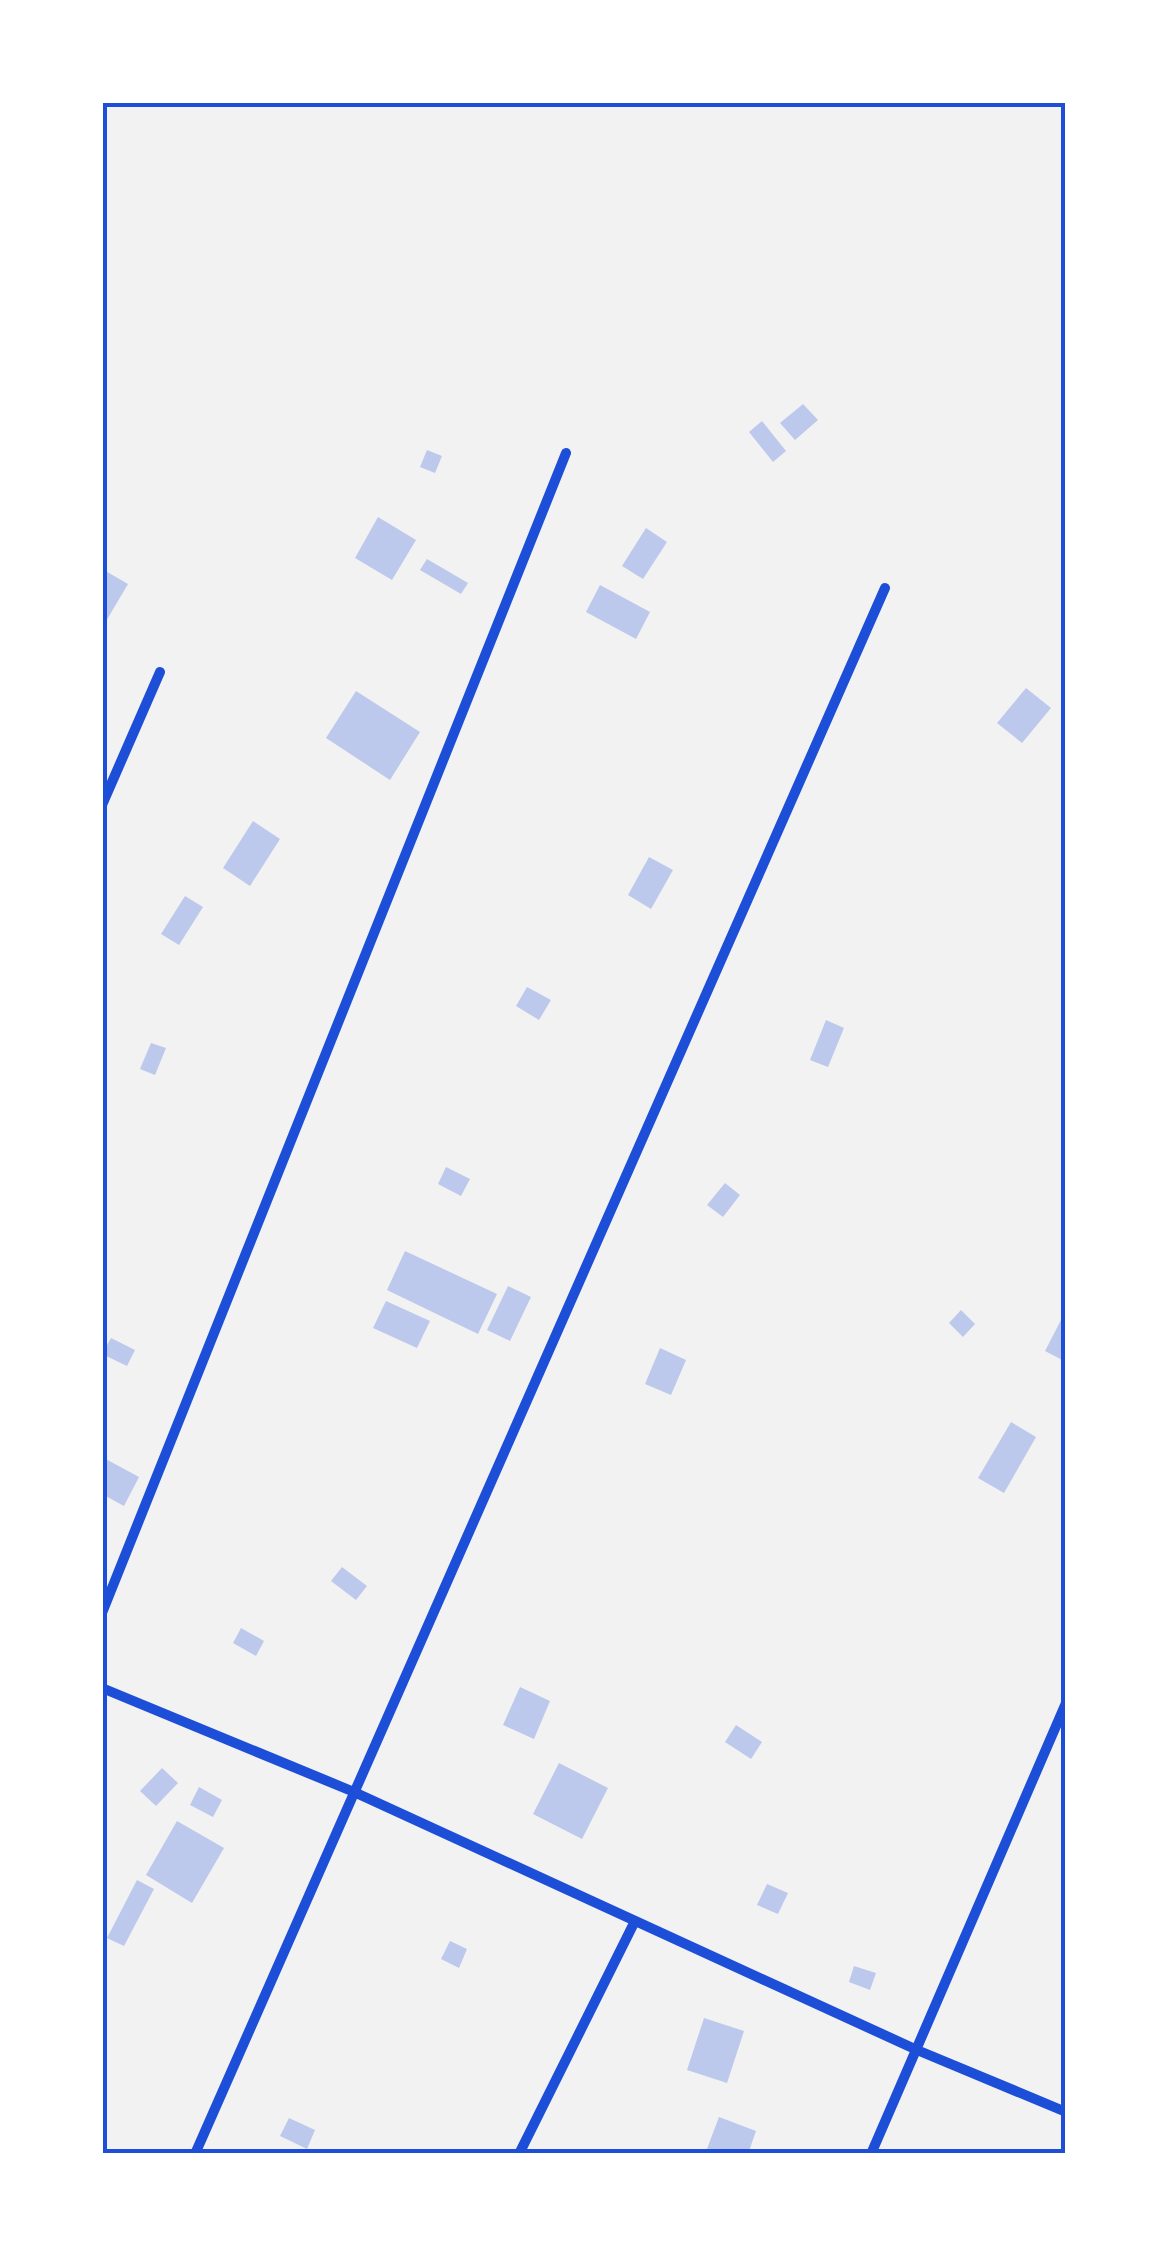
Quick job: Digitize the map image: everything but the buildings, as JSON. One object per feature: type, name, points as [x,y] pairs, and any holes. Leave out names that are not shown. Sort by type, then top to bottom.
[{"type":"street","points":[[102,1613],[566,453]]},
{"type":"street","points":[[195,2154],[886,588]]},
{"type":"street","points":[[102,804],[160,672]]},
{"type":"street","points":[[102,1688],[354,1792],[917,2050],[1066,2112]]},
{"type":"street","points":[[871,2154],[1066,1703]]},
{"type":"street","points":[[519,2154],[635,1921]]}]
